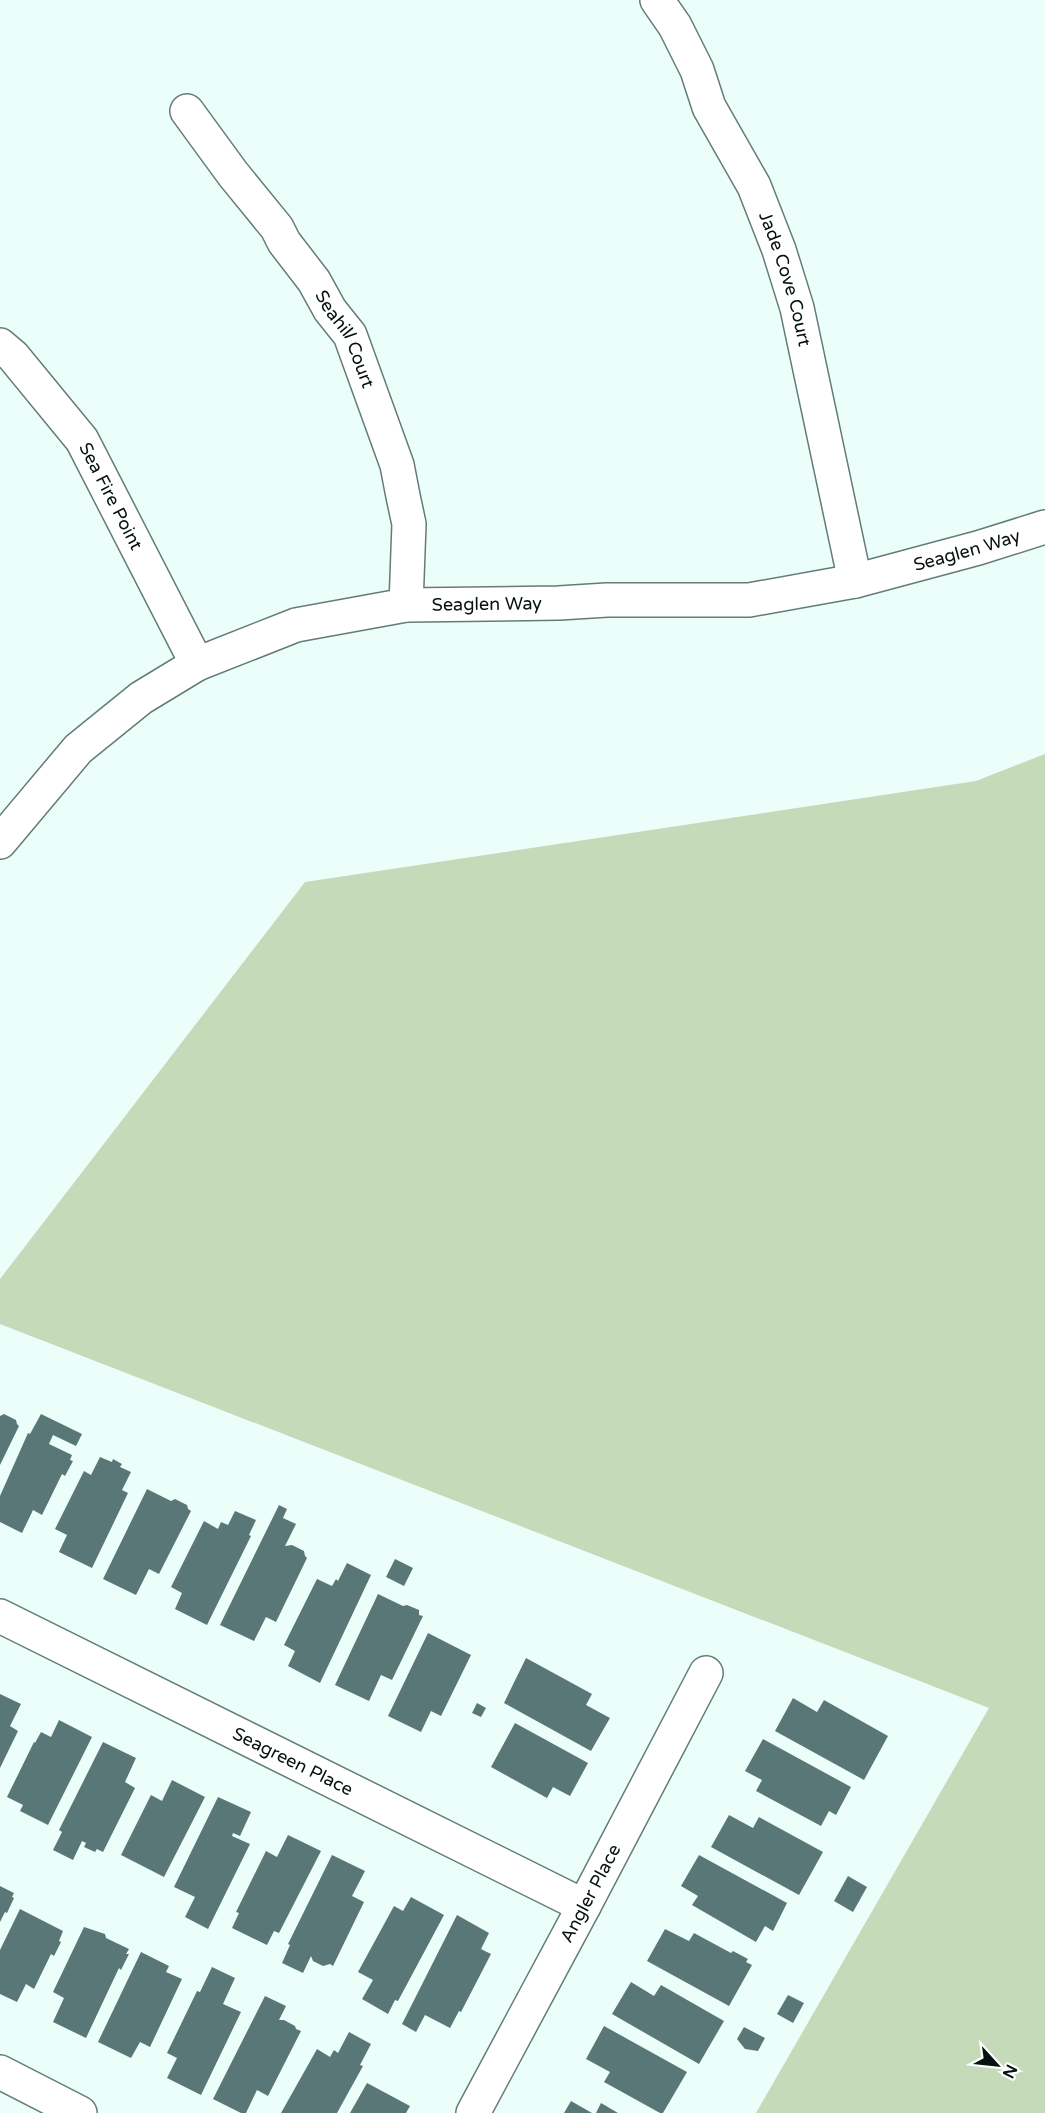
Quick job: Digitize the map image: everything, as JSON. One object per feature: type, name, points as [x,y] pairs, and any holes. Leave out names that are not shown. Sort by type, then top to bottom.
[{"type":"street","name":"Jade Cove Court","points":[[657,0],[675,26],[697,70],[710,107],[754,186],[779,250],[797,308],[855,581]]},
{"type":"street","name":"Seahill Court","points":[[187,111],[233,174],[277,228],[284,242],[314,280],[330,310],[350,335],[397,465],[404,496],[409,524],[406,605]]},
{"type":"street","name":"Sea Fire Point","points":[[0,345],[13,356],[82,440],[197,664]]},
{"type":"street","name":"Seaglen Way","points":[[0,842],[78,749],[141,698],[197,664],[296,625],[406,605],[559,603],[607,600],[731,601],[813,590],[855,581],[978,548],[1045,527]]},
{"type":"street","name":"Seagreen Place","points":[[0,1616],[584,1906]]},
{"type":"street","name":"Angler Place","points":[[473,2113],[706,1673]]},
{"type":"street","points":[[0,2072],[80,2113]]},
{"type":"green space","points":[[1045,754],[1045,2113],[756,2113],[989,1708],[0,1324],[0,1279],[305,882],[976,781]]},
{"type":"building","points":[[4,1414],[16,1420],[19,1426],[0,1465],[0,1416]]},
{"type":"building","points":[[41,1414],[82,1434],[76,1446],[53,1435],[49,1444],[72,1455],[70,1460],[73,1461],[65,1476],[62,1474],[42,1515],[33,1510],[22,1533],[0,1522],[0,1496],[28,1433],[30,1434]]},
{"type":"building","points":[[100,1457],[112,1462],[113,1459],[122,1464],[120,1467],[131,1472],[122,1490],[128,1493],[92,1568],[59,1552],[67,1535],[55,1529],[84,1471],[91,1475]]},
{"type":"building","points":[[147,1489],[171,1501],[175,1499],[187,1505],[191,1511],[159,1574],[149,1569],[136,1595],[103,1579]]},
{"type":"building","points":[[279,1505],[287,1509],[283,1518],[296,1524],[285,1546],[292,1545],[304,1551],[307,1558],[276,1622],[266,1617],[254,1641],[220,1625]]},
{"type":"building","points":[[235,1511],[256,1520],[249,1535],[251,1536],[207,1625],[175,1609],[182,1593],[171,1587],[204,1521],[218,1529],[221,1522],[228,1525]]},
{"type":"building","points":[[395,1559],[413,1568],[404,1586],[386,1577]]},
{"type":"building","points":[[347,1563],[371,1575],[320,1683],[288,1666],[295,1651],[284,1645],[317,1579],[332,1586],[336,1579],[338,1581]]},
{"type":"building","points":[[378,1594],[403,1606],[407,1605],[419,1610],[419,1615],[423,1616],[392,1680],[381,1675],[369,1701],[335,1685]]},
{"type":"building","points":[[428,1633],[471,1655],[441,1716],[431,1711],[421,1732],[388,1716]]},
{"type":"building","points":[[526,1658],[592,1694],[586,1705],[610,1718],[591,1751],[504,1703]]},
{"type":"building","points":[[0,1694],[21,1704],[10,1726],[18,1731],[0,1768]]},
{"type":"building","points":[[793,1698],[817,1712],[824,1700],[888,1736],[864,1780],[775,1731]]},
{"type":"building","points":[[477,1703],[486,1708],[481,1717],[472,1713]]},
{"type":"building","points":[[59,1720],[92,1737],[48,1825],[20,1811],[23,1805],[7,1797],[34,1742],[41,1732],[51,1737]]},
{"type":"building","points":[[515,1723],[588,1763],[570,1796],[553,1787],[547,1798],[491,1767]]},
{"type":"building","points":[[763,1739],[851,1787],[836,1815],[829,1811],[821,1826],[756,1791],[762,1780],[745,1771]]},
{"type":"building","points":[[103,1742],[136,1758],[125,1782],[135,1788],[103,1852],[97,1849],[95,1852],[84,1847],[86,1843],[82,1841],[73,1860],[53,1850],[62,1832],[59,1830]]},
{"type":"building","points":[[172,1780],[205,1797],[164,1877],[121,1855],[151,1795],[162,1801]]},
{"type":"building","points":[[218,1797],[251,1812],[240,1836],[233,1833],[232,1836],[250,1844],[208,1929],[185,1917],[195,1897],[174,1887]]},
{"type":"building","points":[[729,1815],[753,1828],[759,1817],[823,1852],[799,1895],[711,1847]]},
{"type":"building","points":[[288,1835],[321,1851],[279,1933],[274,1931],[267,1945],[232,1928],[239,1913],[236,1912],[266,1851],[277,1857]]},
{"type":"building","points":[[332,1855],[365,1871],[352,1896],[364,1902],[333,1966],[330,1964],[323,1966],[313,1961],[311,1956],[303,1973],[282,1963],[290,1945],[288,1944]]},
{"type":"building","points":[[699,1855],[787,1903],[773,1931],[765,1926],[756,1942],[692,1905],[698,1896],[681,1886]]},
{"type":"building","points":[[848,1876],[867,1887],[853,1912],[834,1901]]},
{"type":"building","points":[[0,1886],[14,1893],[12,1897],[14,1898],[0,1922]]},
{"type":"building","points":[[411,1897],[444,1915],[398,2001],[395,2000],[388,2014],[362,1999],[373,1980],[358,1972],[394,1906],[403,1911]]},
{"type":"building","points":[[20,1909],[63,1931],[59,1941],[61,1942],[54,1956],[51,1954],[34,1989],[26,1984],[17,2002],[0,1994],[0,1950]]},
{"type":"building","points":[[457,1915],[489,1933],[481,1949],[491,1954],[461,2012],[459,2011],[450,2028],[425,2015],[416,2032],[402,2024]]},
{"type":"building","points":[[84,1927],[105,1934],[106,1938],[129,1949],[126,1954],[129,1954],[121,1970],[119,1968],[86,2038],[53,2022],[64,1998],[53,1992]]},
{"type":"building","points":[[665,1929],[689,1941],[694,1933],[731,1953],[733,1951],[748,1959],[746,1962],[752,1965],[729,2006],[647,1961]]},
{"type":"building","points":[[141,1952],[169,1966],[166,1972],[182,1979],[150,2047],[140,2042],[131,2058],[98,2042]]},
{"type":"building","points":[[212,1967],[235,1978],[223,2004],[241,2012],[201,2095],[167,2078],[177,2058],[167,2053],[197,1991],[200,1992]]},
{"type":"building","points":[[631,1982],[654,1996],[661,1985],[724,2021],[699,2064],[612,2014]]},
{"type":"building","points":[[788,1995],[804,2003],[793,2023],[777,2014]]},
{"type":"building","points":[[265,1996],[286,2006],[279,2020],[284,2020],[301,2031],[268,2096],[257,2090],[246,2113],[241,2113],[213,2099]]},
{"type":"building","points":[[604,2026],[687,2072],[663,2113],[604,2082],[610,2072],[586,2059]]},
{"type":"building","points":[[744,2027],[765,2038],[758,2051],[745,2049],[737,2039]]},
{"type":"building","points":[[349,2032],[371,2044],[360,2065],[363,2066],[337,2113],[281,2113],[317,2049],[330,2057],[334,2050],[338,2053]]},
{"type":"building","points":[[367,2083],[410,2106],[406,2113],[350,2113]]},
{"type":"building","points":[[571,2101],[592,2113],[564,2113]]},
{"type":"building","points":[[601,2103],[618,2113],[596,2113]]}]
